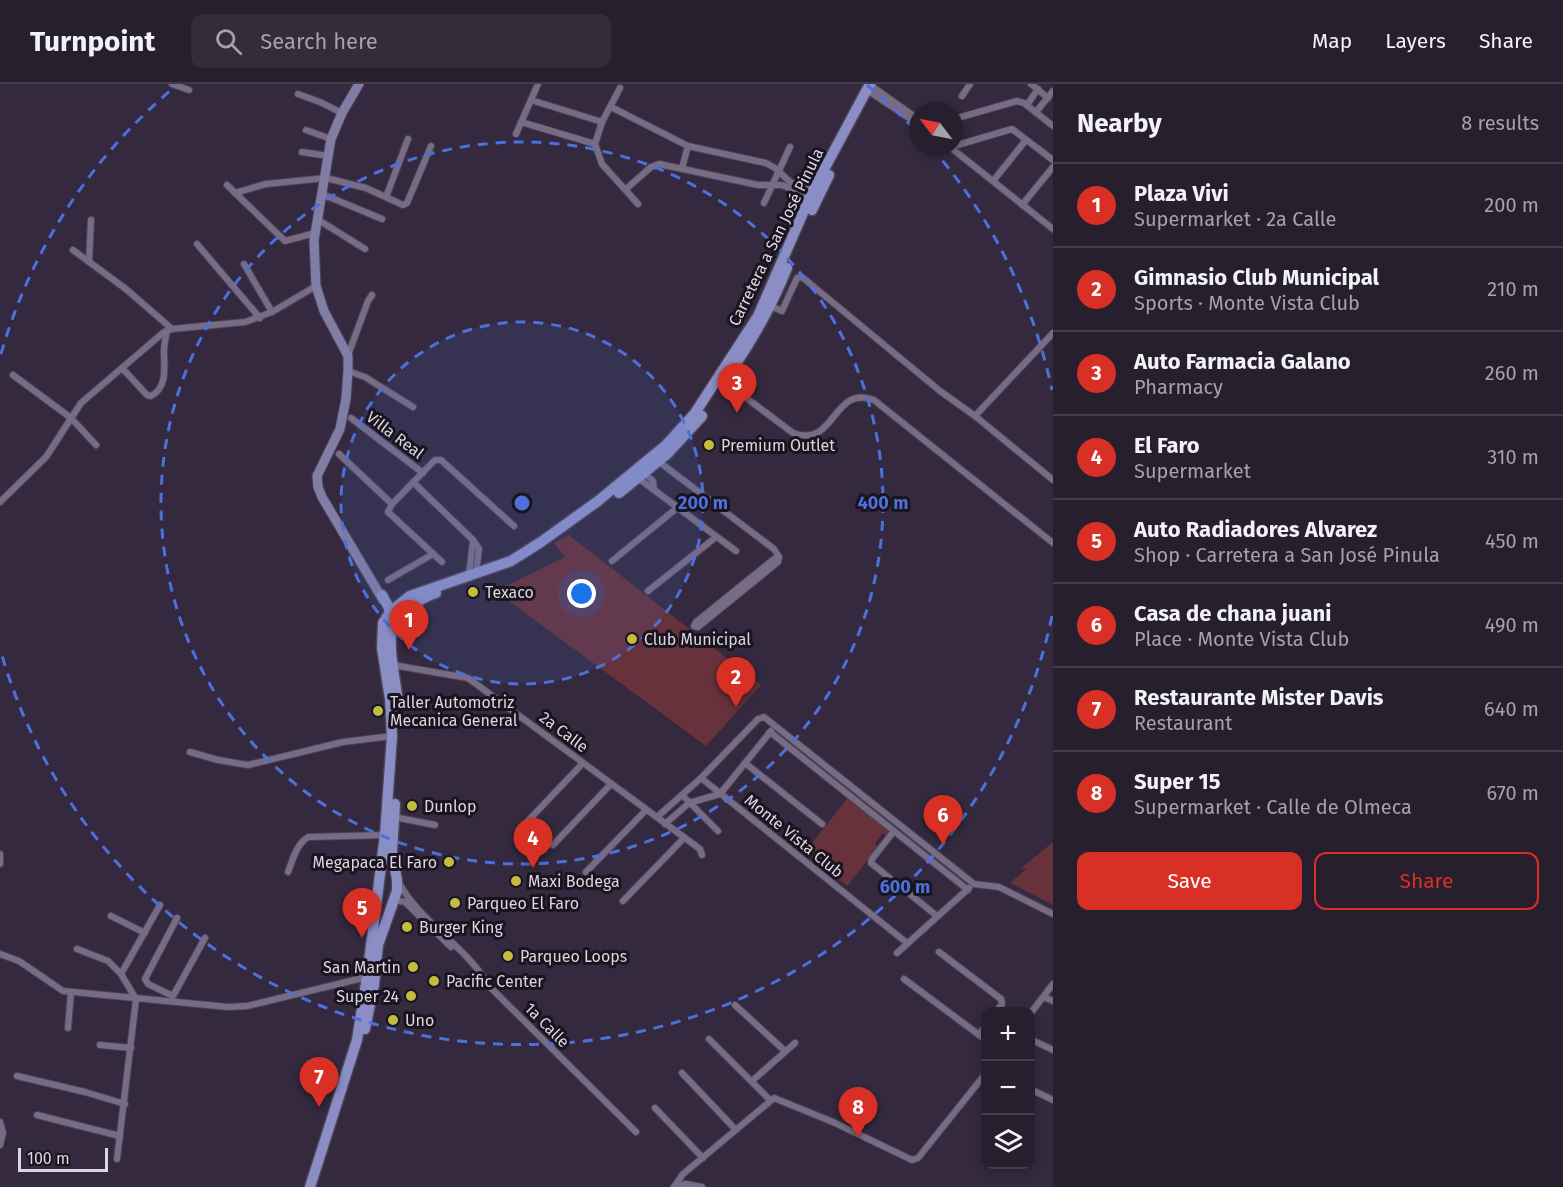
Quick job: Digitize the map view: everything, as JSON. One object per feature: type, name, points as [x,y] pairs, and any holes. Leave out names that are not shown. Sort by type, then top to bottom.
[{"type":"main road","name":"Carretera a San José Pinula","points":[[316,1187],[366,1027],[374,985],[378,945],[394,900],[397,880],[392,851],[399,746],[398,706],[391,670],[382,648],[383,623],[391,610],[404,599],[423,590],[511,561],[598,501],[666,445],[695,413],[758,316],[811,193],[872,87]]},
{"type":"main road","name":"Carretera a San José Pinula","points":[[310,1187],[357,1040],[367,977],[385,835],[392,736],[390,699],[394,623],[401,614],[426,596],[515,566],[644,478],[699,420],[755,336],[771,306],[821,189],[872,87]]},
{"type":"main road","points":[[382,596],[391,610],[387,645],[392,652]]},
{"type":"main road","points":[[378,878],[388,874],[397,880]]},
{"type":"main road","points":[[376,898],[384,904],[394,900]]},
{"type":"main road","points":[[366,1027],[363,1023],[370,981],[367,977]]},
{"type":"street","points":[[172,84],[189,90]]},
{"type":"street","points":[[348,356],[324,311],[316,286],[314,254],[317,219],[331,139],[342,113],[359,84]]},
{"type":"street","points":[[516,134],[538,84]]},
{"type":"street","points":[[962,96],[970,84]]},
{"type":"street","points":[[1031,84],[1048,98]]},
{"type":"street","points":[[872,87],[909,113]]},
{"type":"street","points":[[872,87],[909,117]]},
{"type":"street","points":[[620,88],[594,144],[599,159],[638,204]]},
{"type":"street","points":[[1027,105],[1038,90]]},
{"type":"street","points":[[1036,112],[1053,91]]},
{"type":"street","points":[[298,94],[342,113]]},
{"type":"street","points":[[531,100],[603,122]]},
{"type":"street","points":[[963,116],[1017,101],[1027,105],[1053,126]]},
{"type":"street","points":[[611,106],[688,146],[771,165],[790,182],[811,193]]},
{"type":"street","points":[[521,122],[594,144]]},
{"type":"street","points":[[963,143],[1012,129],[1053,160]]},
{"type":"street","points":[[306,130],[331,139]]},
{"type":"street","points":[[386,197],[408,139]]},
{"type":"street","points":[[993,182],[1026,140]]},
{"type":"street","points":[[235,194],[266,184],[326,177],[366,188],[404,205],[407,203],[431,146]]},
{"type":"street","points":[[682,168],[688,146]]},
{"type":"street","points":[[764,203],[790,147]]},
{"type":"street","points":[[302,152],[328,156]]},
{"type":"street","points":[[962,156],[1022,205],[1052,226]]},
{"type":"street","points":[[626,189],[654,165],[664,164],[758,185],[782,185],[811,193]]},
{"type":"street","points":[[1022,205],[1053,167]]},
{"type":"street","points":[[227,185],[285,241],[315,233]]},
{"type":"street","points":[[322,194],[382,219]]},
{"type":"street","points":[[317,219],[365,249]]},
{"type":"street","points":[[90,262],[91,220]]},
{"type":"street","points":[[197,244],[260,318]]},
{"type":"street","points":[[73,250],[126,288],[169,330]]},
{"type":"street","points":[[244,264],[272,312]]},
{"type":"street","points":[[771,306],[782,311],[798,278],[801,277],[1053,480]]},
{"type":"street","points":[[0,502],[46,457],[81,403],[169,330],[245,322],[260,318],[316,286]]},
{"type":"street","points":[[372,296],[368,301],[348,356],[346,399],[340,429],[333,447],[318,472],[317,484],[322,497],[382,596],[385,609],[383,623]]},
{"type":"street","points":[[122,368],[147,395],[151,396],[156,393],[163,381],[164,349],[169,330]]},
{"type":"street","points":[[975,416],[1053,333]]},
{"type":"street","points":[[348,371],[365,377],[413,407]]},
{"type":"street","points":[[13,375],[71,418],[96,445]]},
{"type":"street","points":[[725,381],[793,433],[802,436],[814,435],[822,430],[844,404],[852,399],[861,397],[874,400],[1053,543]]},
{"type":"street","name":"Villa Real","points":[[351,418],[423,473]]},
{"type":"street","points":[[339,454],[392,504],[388,512],[442,562]]},
{"type":"street","name":"Villa Real","points":[[392,504],[435,460],[441,460],[514,526]]},
{"type":"street","points":[[658,461],[774,549],[779,557],[723,603],[698,627],[694,626],[696,622],[723,603]]},
{"type":"street","points":[[644,478],[654,490],[736,551]]},
{"type":"street","name":"Villa Real","points":[[413,482],[473,540],[479,549],[472,574]]},
{"type":"street","points":[[612,561],[677,508]]},
{"type":"street","points":[[648,591],[716,537]]},
{"type":"street","points":[[388,580],[434,554]]},
{"type":"street","points":[[382,596],[393,600],[404,599]]},
{"type":"street","name":"2a Calle","points":[[391,670],[468,678],[581,766],[700,849],[702,855]]},
{"type":"street","points":[[657,817],[701,778],[759,718],[765,717],[974,884],[999,887],[1053,914]]},
{"type":"street","name":"Monte Vista Club","points":[[665,824],[689,803],[720,794],[775,726]]},
{"type":"street","points":[[770,732],[968,890]]},
{"type":"street","points":[[190,752],[248,765],[343,742],[392,736]]},
{"type":"street","name":"Monte Vista Club","points":[[745,763],[822,824]]},
{"type":"street","points":[[526,823],[581,766]]},
{"type":"street","name":"Monte Vista Club","points":[[701,778],[907,943]]},
{"type":"street","points":[[553,845],[609,786]]},
{"type":"street","points":[[850,795],[855,789]]},
{"type":"street","points":[[682,795],[718,831]]},
{"type":"street","points":[[586,872],[644,812]]},
{"type":"street","points":[[394,817],[435,825]]},
{"type":"street","name":"Monte Vista Club","points":[[894,831],[871,863],[937,916]]},
{"type":"street","points":[[288,872],[299,847],[308,837],[385,835]]},
{"type":"street","points":[[623,901],[684,838]]},
{"type":"street","points":[[0,854],[0,864]]},
{"type":"street","name":"1a Calle","points":[[397,880],[409,898],[478,968],[489,986],[636,1132]]},
{"type":"street","points":[[897,953],[974,884]]},
{"type":"street","points":[[394,900],[405,902],[451,947]]},
{"type":"street","points":[[122,974],[160,905]]},
{"type":"street","points":[[111,916],[145,933]]},
{"type":"street","points":[[177,918],[145,979],[151,985],[174,996],[205,938]]},
{"type":"street","points":[[77,949],[108,961],[122,974],[136,999],[117,1160]]},
{"type":"street","points":[[939,952],[1001,999],[1002,1004],[999,1007]]},
{"type":"street","points":[[0,954],[19,961],[59,989],[71,992],[228,1007],[247,1006],[367,977]]},
{"type":"street","points":[[904,979],[979,1035],[981,1032]]},
{"type":"street","points":[[1035,1008],[1053,984]]},
{"type":"street","points":[[150,1000],[151,985]]},
{"type":"street","points":[[68,1028],[71,992]]},
{"type":"street","points":[[1044,997],[1053,1001]]},
{"type":"street","points":[[735,1005],[785,1051]]},
{"type":"street","points":[[709,1039],[770,1100]]},
{"type":"street","points":[[1035,1041],[1053,1050]]},
{"type":"street","points":[[752,1081],[795,1043]]},
{"type":"street","points":[[100,1045],[131,1048]]},
{"type":"street","points":[[682,1073],[734,1127]]},
{"type":"street","points":[[17,1076],[125,1104]]},
{"type":"street","points":[[674,1187],[683,1174],[734,1127],[774,1098],[833,1122],[912,1160],[924,1153],[981,1079]]},
{"type":"street","points":[[1035,1091],[1053,1100]]},
{"type":"street","points":[[655,1108],[703,1158]]},
{"type":"street","points":[[38,1115],[120,1136]]},
{"type":"street","points":[[0,1122],[3,1133],[0,1145]]},
{"type":"street","points":[[674,1187],[686,1184],[702,1187]]},
{"type":"shaded area","name":"Club Municipal","points":[[569,535],[761,685],[706,746],[495,591],[565,557],[554,543]]},
{"type":"shaded area","points":[[850,795],[892,828],[886,836],[883,833],[875,843],[878,847],[847,886],[838,879],[841,874],[830,865],[827,869],[805,852]]},
{"type":"shaded area","points":[[1053,842],[1053,905],[1010,883],[1027,868],[1020,869]]},
{"type":"place","name":"Auto Farmacia Galano","points":[[737,413]]},
{"type":"place","name":"Premium Outlet","points":[[709,445]]},
{"type":"place","name":"Texaco","points":[[473,592]]},
{"type":"place","name":"Club Municipal","points":[[632,639]]},
{"type":"place","name":"Plaza Vivi","points":[[409,650]]},
{"type":"place","name":"Gimnasio Club Municipal","points":[[736,707]]},
{"type":"place","name":"Taller Automotriz Mecanica General","points":[[378,711]]},
{"type":"place","name":"Dunlop","points":[[412,806]]},
{"type":"place","name":"Casa de chana juani","points":[[943,845]]},
{"type":"place","name":"Megapaca El Faro","points":[[449,862]]},
{"type":"place","name":"El Faro","points":[[533,868]]},
{"type":"place","name":"Maxi Bodega","points":[[516,881]]},
{"type":"place","name":"Parqueo El Faro","points":[[455,903]]},
{"type":"place","name":"Burger King","points":[[407,927]]},
{"type":"place","name":"Auto Radiadores Alvarez","points":[[362,938]]},
{"type":"place","name":"Parqueo Loops","points":[[508,956]]},
{"type":"place","name":"San Martin","points":[[413,967]]},
{"type":"place","name":"Pacific Center","points":[[434,981]]},
{"type":"place","name":"Super 24","points":[[411,996]]},
{"type":"place","name":"Uno","points":[[393,1020]]},
{"type":"place","name":"Restaurante Mister Davis","points":[[319,1107]]},
{"type":"place","name":"Super 15","points":[[858,1137]]}]
